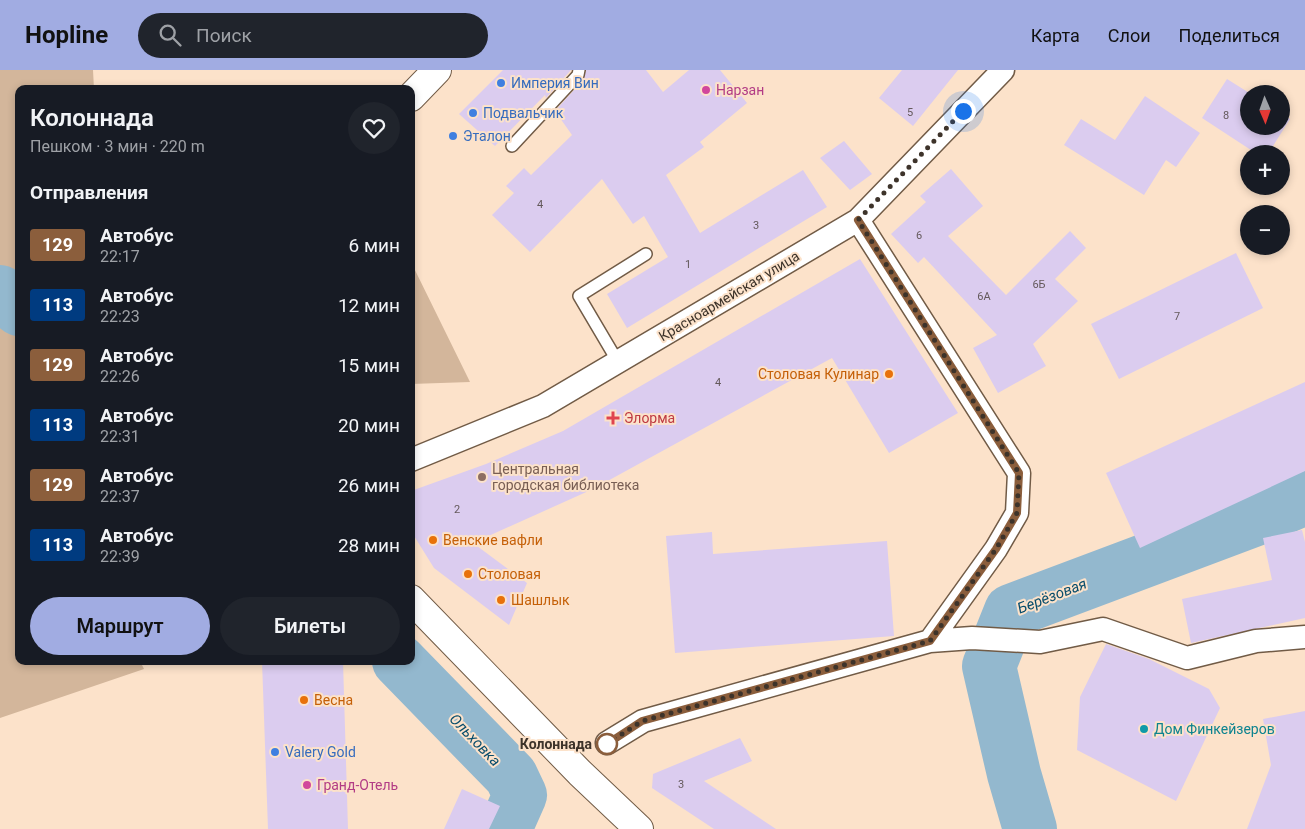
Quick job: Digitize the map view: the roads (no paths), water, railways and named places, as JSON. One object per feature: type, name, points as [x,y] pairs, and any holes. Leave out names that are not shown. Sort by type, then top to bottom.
[{"type":"street","points":[[415,93],[437,70]]},
{"type":"street","name":"Красноармейская улица","points":[[415,458],[543,406],[858,220],[1002,70]]},
{"type":"street","points":[[858,220],[1019,473],[1017,513],[996,549],[930,641]]},
{"type":"street","points":[[415,603],[580,772],[639,829]]},
{"type":"street","points":[[607,744],[642,721],[930,641],[972,638],[1040,642],[1103,629],[1187,658],[1256,641],[1305,637]]},
{"type":"lane","points":[[512,146],[578,75],[579,70]]},
{"type":"lane","points":[[618,362],[579,296],[646,254]]},
{"type":"waterway","name":"Ольховка","points":[[0,292],[15,305]]},
{"type":"waterway","name":"Берёзовая","points":[[1030,829],[1014,774],[989,666],[1011,611],[1256,519],[1305,498]]},
{"type":"waterway","name":"Ольховка","points":[[403,665],[511,776],[520,795],[505,829]]},
{"type":"place","name":"Империя Вин","points":[[501,83]]},
{"type":"place","name":"Нарзан","points":[[706,90]]},
{"type":"place","name":"Подвальчик","points":[[473,113]]},
{"type":"place","name":"Эталон","points":[[453,136]]},
{"type":"place","name":"Столовая Кулинар","points":[[889,374]]},
{"type":"place","name":"Элорма","points":[[613,418]]},
{"type":"place","name":"Центральная городская библиотека","points":[[482,477]]},
{"type":"place","name":"Венские вафли","points":[[433,540]]},
{"type":"place","name":"Столовая","points":[[468,574]]},
{"type":"place","name":"Шашлык","points":[[501,600]]},
{"type":"place","name":"Весна","points":[[304,700]]},
{"type":"place","name":"Дом Финкейзеров","points":[[1144,729]]},
{"type":"place","name":"Колоннада","points":[[607,744]]},
{"type":"place","name":"Valery Gold","points":[[275,752]]},
{"type":"place","name":"Гранд-Отель","points":[[307,785]]}]
